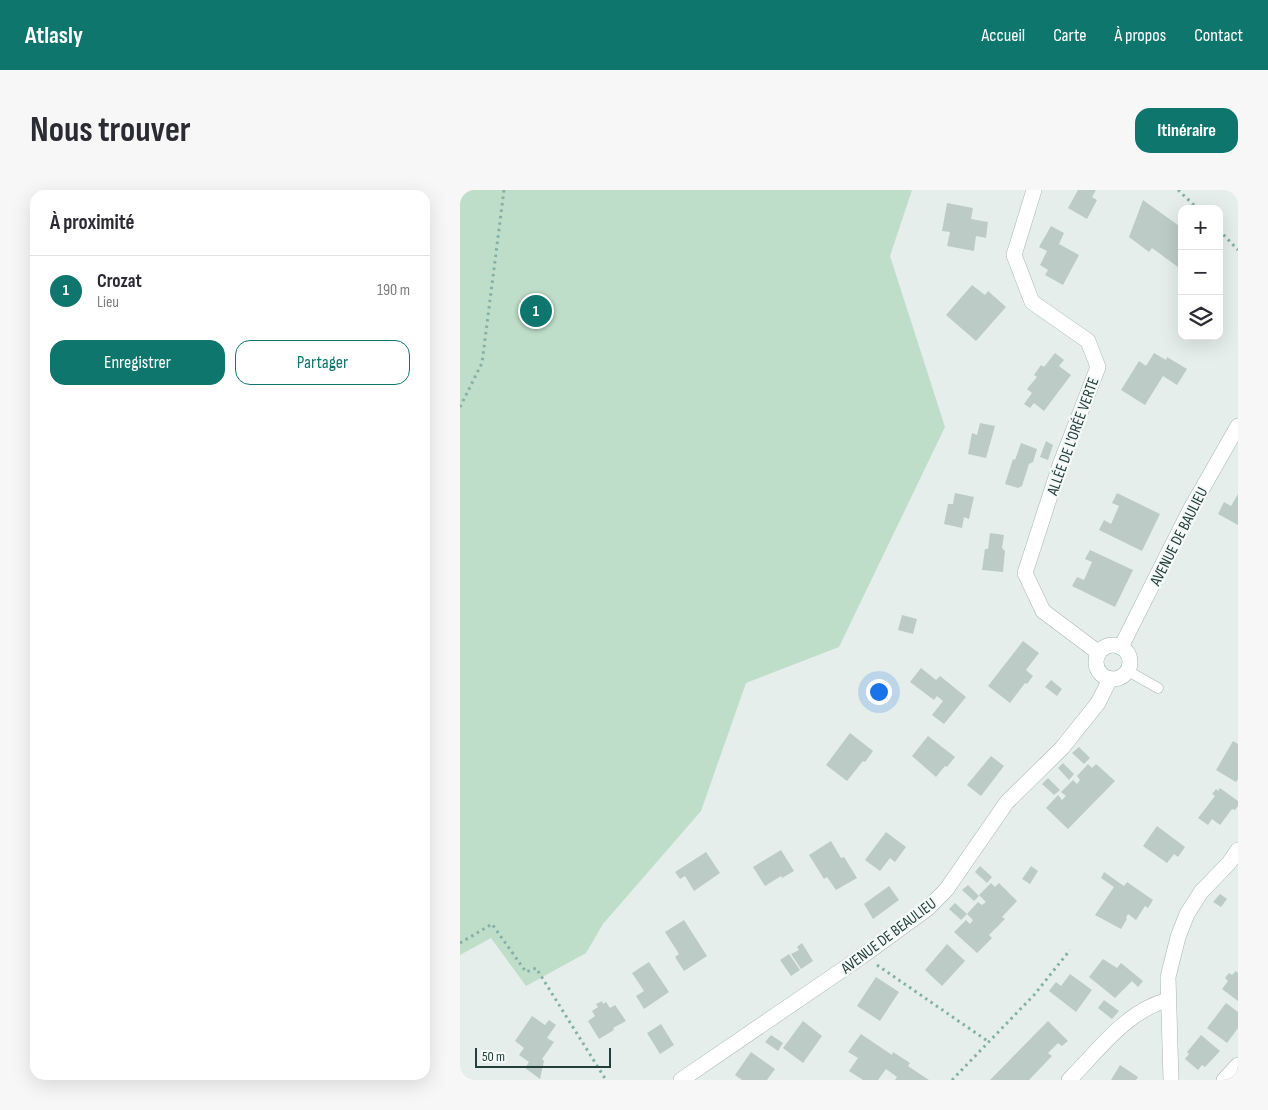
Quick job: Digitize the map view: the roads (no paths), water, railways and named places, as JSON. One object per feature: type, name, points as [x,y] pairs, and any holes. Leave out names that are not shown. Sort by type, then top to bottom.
[{"type":"street","name":"ALLÉE DE L'ORÉE VERTE","points":[[1034,190],[1014,255],[1032,302],[1088,341],[1098,367],[1060,465],[1025,573],[1043,611],[1099,653]]},
{"type":"street","name":"AVENUE DE BAULIEU","points":[[1121,647],[1190,510],[1238,426]]},
{"type":"street","points":[[1110,645],[1121,647],[1128,654],[1130,660],[1128,671],[1121,677],[1110,679],[1099,672],[1096,660],[1099,653],[1110,645]]},
{"type":"street","name":"AVENUE DE BEAULIEU","points":[[681,1080],[927,910],[946,890],[1008,802],[1062,748],[1098,704],[1110,679]]},
{"type":"street","points":[[1171,1080],[1168,977],[1178,937],[1187,914],[1201,892],[1229,863],[1238,850]]},
{"type":"street","points":[[1069,1080],[1133,1016],[1154,1003],[1168,1000]]},
{"type":"street","points":[[1224,1080],[1238,1065]]},
{"type":"lane","points":[[1128,671],[1158,688]]},
{"type":"place","name":"Crozat","points":[[536,311]]}]
